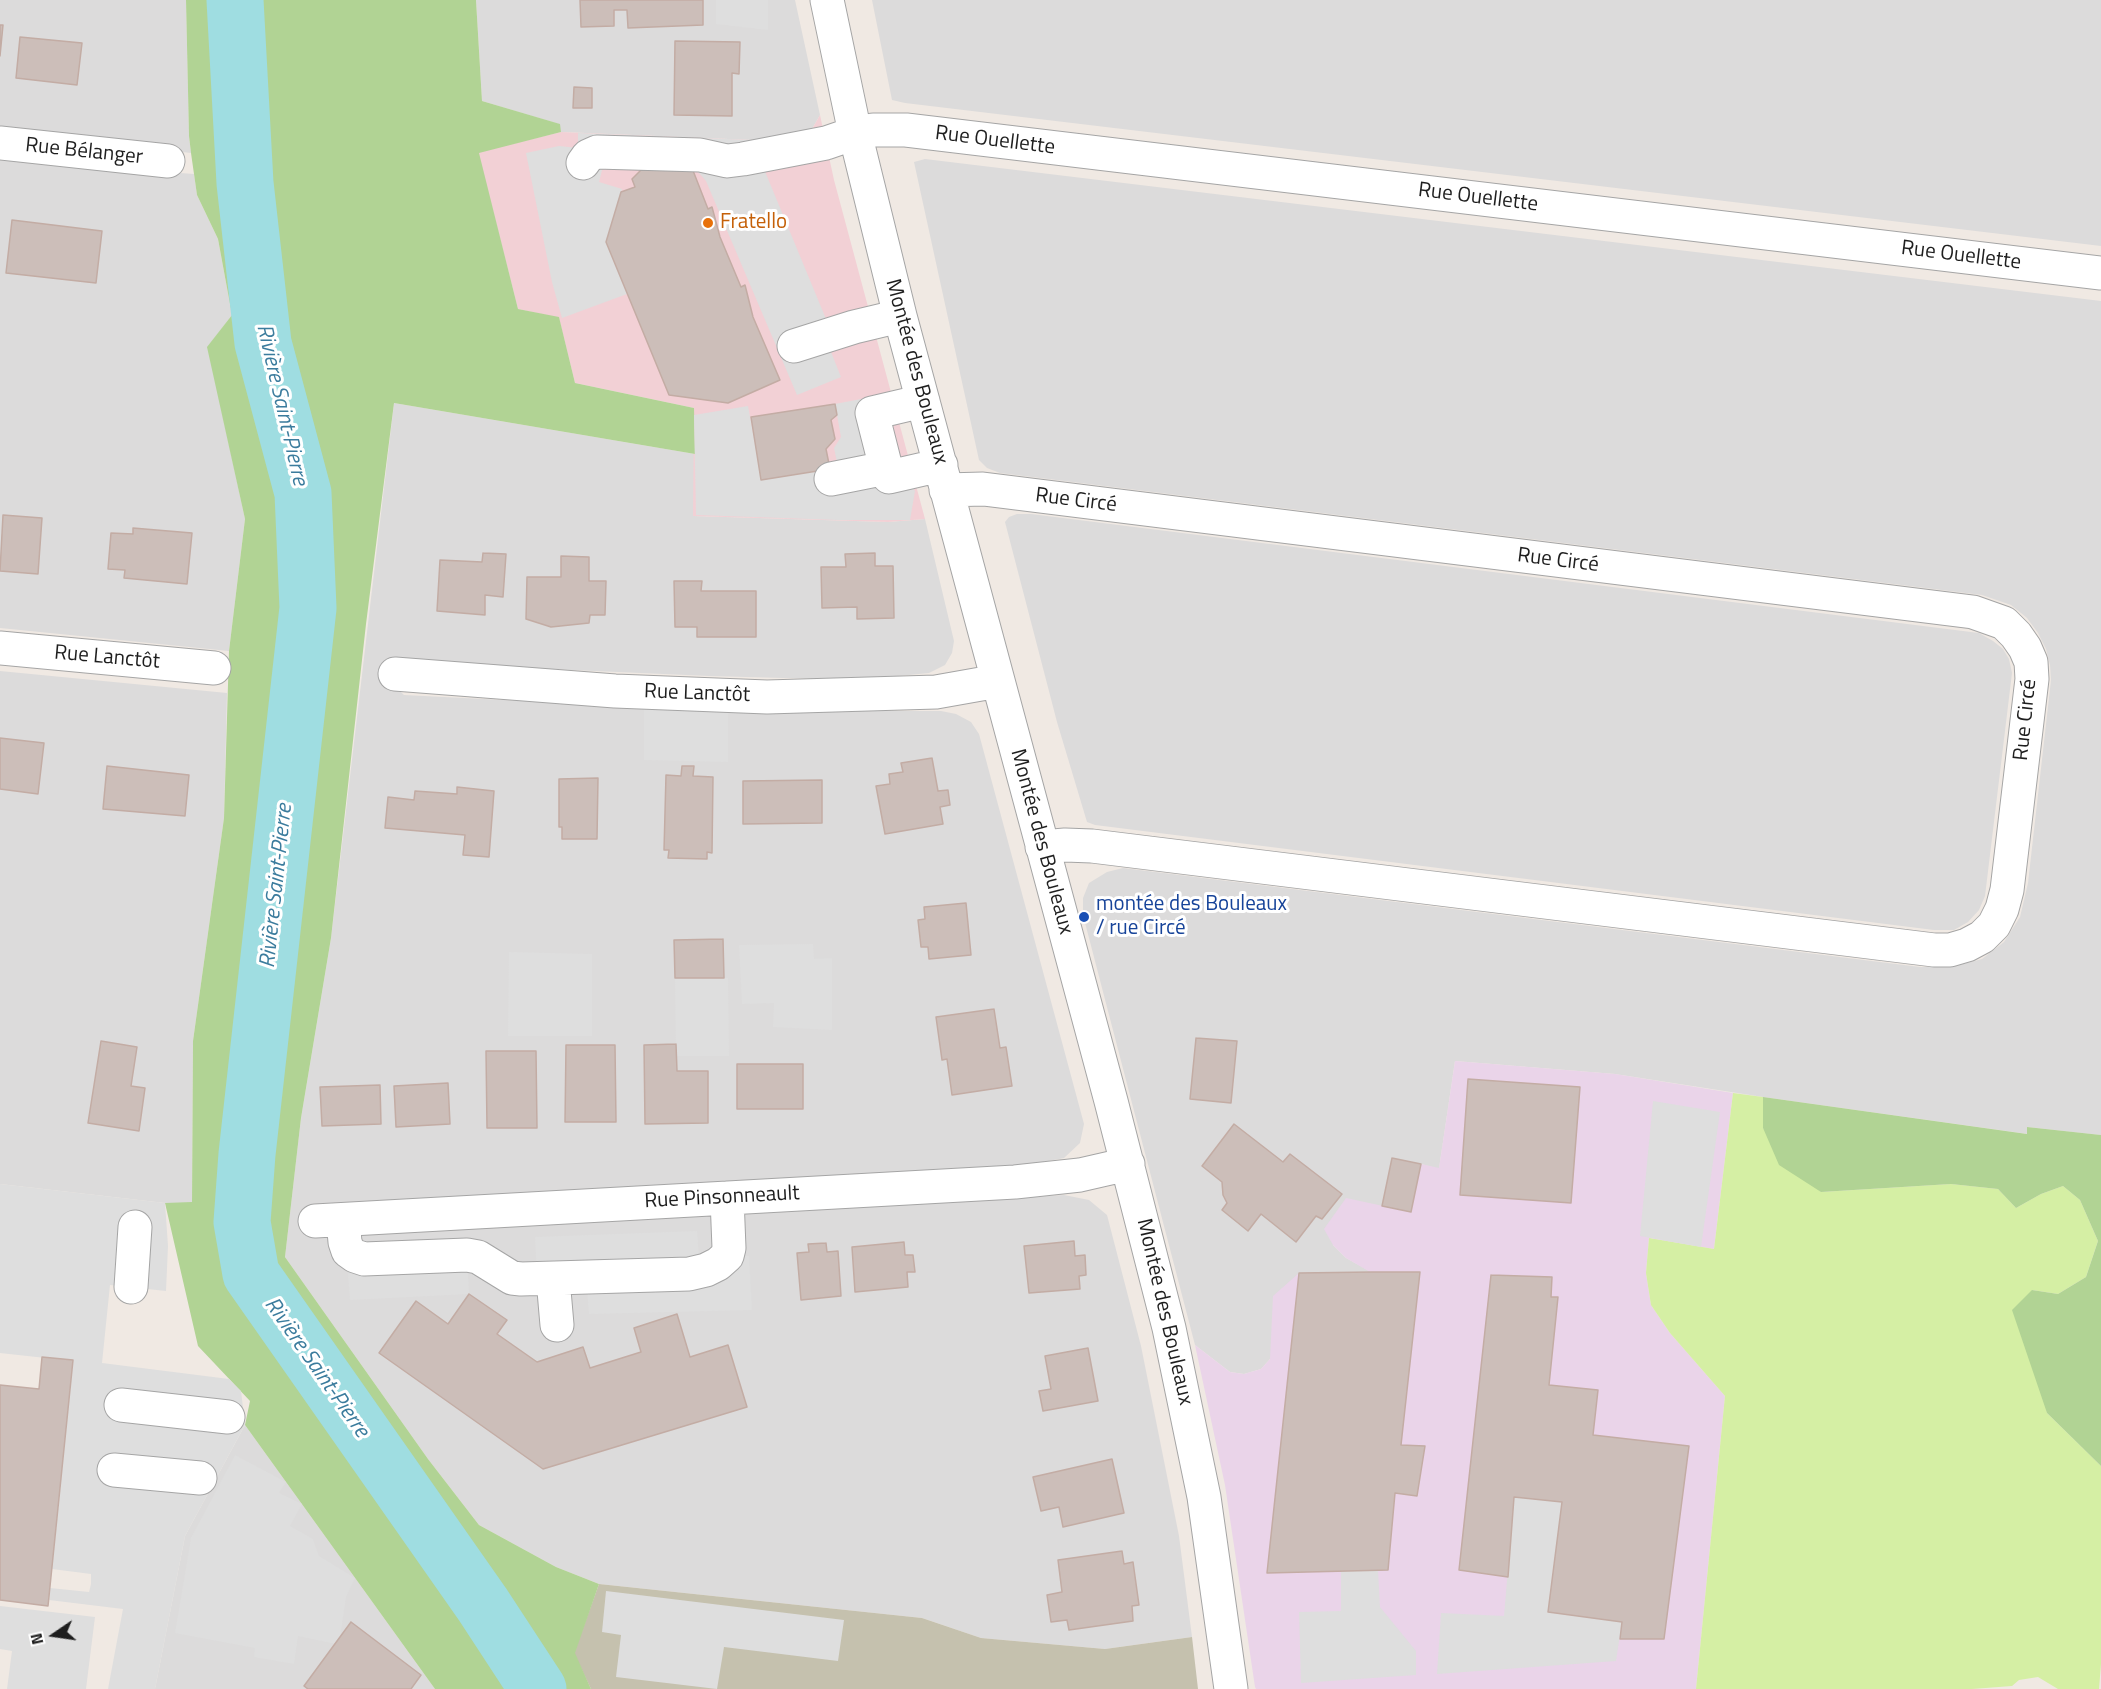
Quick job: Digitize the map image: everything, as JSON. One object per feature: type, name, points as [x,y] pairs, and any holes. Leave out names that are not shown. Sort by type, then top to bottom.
[{"type":"street","name":"Montée des Bouleaux","points":[[827,0],[855,133],[900,316],[1128,1164],[1169,1328],[1193,1434],[1215,1568],[1231,1689]]},
{"type":"street","name":"Rue Ouellette","points":[[583,163],[588,156],[597,152],[700,155],[726,161],[826,143],[855,133],[891,129],[906,130],[2101,273]]},
{"type":"street","name":"Rue Bélanger","points":[[0,143],[168,161]]},
{"type":"street","points":[[794,346],[854,327],[900,316]]},
{"type":"street","points":[[831,479],[886,468],[873,413],[923,401]]},
{"type":"street","name":"Rue Circé","points":[[886,468],[889,477],[944,477],[982,489],[1973,612],[2004,623],[2016,634],[2031,662],[2032,680],[2007,890],[2002,909],[1994,925],[1982,937],[1950,950],[1934,950],[1092,846],[1042,847]]},
{"type":"street","name":"Rue Lanctôt","points":[[0,648],[214,668]]},
{"type":"street","name":"Rue Lanctôt","points":[[395,674],[615,690],[767,697],[936,692],[998,681]]},
{"type":"street","name":"Rue Pinsonneault","points":[[554,1279],[512,1278],[484,1260],[467,1254],[364,1259],[348,1251],[345,1242],[329,1221],[1015,1182],[1080,1175],[1128,1164]]},
{"type":"street","points":[[557,1325],[554,1279],[689,1274],[718,1264],[727,1256],[729,1248],[727,1198]]},
{"type":"street","points":[[131,1287],[135,1227]]},
{"type":"street","points":[[121,1406],[228,1417]]},
{"type":"street","points":[[114,1470],[200,1478]]},
{"type":"shaded area","points":[[0,0],[186,0],[191,153],[0,131]]},
{"type":"shaded area","points":[[476,0],[795,0],[820,115],[812,129],[795,136],[752,140],[561,132],[559,124],[482,101]]},
{"type":"shaded area","points":[[716,0],[768,0],[768,30],[716,24]]},
{"type":"shaded area","points":[[872,0],[2101,0],[2101,246],[905,103],[892,100]]},
{"type":"shaded area","points":[[820,115],[834,180],[925,519],[888,522],[693,516],[694,408],[575,383],[559,318],[518,309],[478,152],[561,132],[752,140],[795,136],[812,129]]},
{"type":"shaded area","points":[[578,133],[752,140],[826,319],[831,352],[841,377],[797,395],[706,181],[692,168],[603,166],[599,182],[622,189],[606,242],[627,294],[562,318],[552,282],[526,153],[559,146],[578,148]]},
{"type":"shaded area","points":[[925,159],[2101,301],[2101,1135],[2027,1127],[2028,1134],[1615,1074],[1455,1061],[1439,1169],[1421,1164],[1411,1212],[1382,1206],[1333,1245],[1346,1258],[1372,1272],[1261,1369],[1244,1374],[1230,1372],[1195,1345],[1083,915],[1083,898],[1089,883],[1107,872],[1123,868],[1920,967],[1952,967],[1982,959],[2004,942],[2020,917],[2028,883],[2051,680],[2050,665],[2046,649],[2027,618],[2011,605],[1982,595],[1000,473],[987,468],[979,460],[914,162]]},
{"type":"shaded area","points":[[0,160],[194,174],[197,195],[218,239],[232,315],[208,347],[245,519],[229,651],[0,628]]},
{"type":"shaded area","points":[[882,395],[902,474],[915,491],[910,520],[696,515],[694,415],[748,406],[762,480],[830,469],[837,462],[834,448],[841,437],[835,404]]},
{"type":"shaded area","points":[[394,403],[695,454],[694,516],[888,522],[925,519],[954,641],[952,653],[945,665],[929,673],[858,680],[411,663],[398,689],[404,695],[725,711],[941,711],[956,714],[971,722],[979,734],[1084,1124],[1080,1143],[1064,1158],[1033,1164],[332,1206],[330,1233],[366,1235],[1064,1195],[1089,1200],[1107,1215],[1141,1346],[1179,1536],[1192,1637],[1105,1649],[981,1638],[922,1618],[599,1584],[556,1567],[479,1525],[428,1459],[285,1257],[301,1118],[331,938]]},
{"type":"shaded area","points":[[1017,514],[1979,633],[2003,649],[2009,659],[2012,673],[1985,896],[1979,910],[1968,922],[1954,930],[1934,930],[1095,825],[1087,822],[1057,722],[1005,522],[1009,517]]},
{"type":"shaded area","points":[[0,671],[227,693],[224,818],[193,1041],[192,1203],[165,1203],[0,1184]]},
{"type":"shaded area","points":[[644,709],[728,709],[728,762],[644,760]]},
{"type":"shaded area","points":[[813,944],[814,959],[832,958],[832,1030],[773,1027],[774,1003],[742,1004],[739,945]]},
{"type":"shaded area","points":[[509,952],[592,954],[592,1036],[508,1036]]},
{"type":"shaded area","points":[[675,978],[728,978],[729,1056],[676,1056]]},
{"type":"shaded area","points":[[1455,1061],[1615,1074],[1733,1093],[1714,1249],[1649,1238],[1646,1273],[1651,1305],[1670,1333],[1725,1396],[1696,1689],[1256,1689],[1255,1687],[1225,1485],[1195,1345],[1230,1372],[1244,1374],[1261,1369],[1270,1359],[1273,1296],[1299,1273],[1370,1272],[1346,1258],[1333,1245],[1324,1229],[1346,1198],[1411,1212],[1421,1164],[1439,1168]]},
{"type":"shaded area","points":[[1653,1101],[1720,1112],[1701,1247],[1640,1236]]},
{"type":"shaded area","points":[[0,1184],[165,1203],[168,1246],[166,1291],[110,1285],[102,1363],[229,1379],[241,1391],[245,1425],[185,1536],[155,1689],[108,1689],[123,1609],[49,1600],[50,1588],[89,1592],[91,1584],[91,1574],[52,1569],[73,1361],[0,1353]]},
{"type":"shaded area","points":[[697,1231],[699,1256],[749,1256],[752,1310],[589,1314],[586,1278],[537,1279],[535,1237]]},
{"type":"shaded area","points":[[467,1255],[469,1294],[350,1300],[348,1274],[355,1256]]},
{"type":"shaded area","points":[[245,1425],[435,1689],[155,1689],[185,1536]]},
{"type":"shaded area","points":[[235,1455],[286,1482],[279,1493],[302,1504],[290,1526],[313,1539],[319,1556],[355,1578],[346,1597],[340,1637],[336,1644],[298,1636],[294,1664],[254,1657],[255,1648],[175,1633],[191,1538]]},
{"type":"shaded area","points":[[1514,1497],[1562,1502],[1548,1612],[1622,1622],[1616,1661],[1437,1674],[1441,1613],[1504,1616]]},
{"type":"shaded area","points":[[1378,1570],[1380,1607],[1416,1651],[1416,1675],[1301,1683],[1299,1612],[1341,1611],[1341,1571]]},
{"type":"shaded area","points":[[599,1584],[922,1618],[981,1638],[1105,1649],[1192,1637],[1198,1689],[591,1689],[574,1653]]},
{"type":"shaded area","points":[[606,1591],[844,1620],[838,1661],[724,1647],[717,1689],[616,1677],[621,1635],[602,1632]]},
{"type":"shaded area","points":[[0,1606],[95,1617],[86,1689],[7,1689],[12,1651],[0,1649]]},
{"type":"green space","points":[[186,0],[476,0],[482,101],[560,124],[561,132],[479,153],[518,309],[559,317],[575,383],[694,408],[695,454],[394,403],[366,624],[331,938],[301,1118],[285,1257],[428,1459],[479,1525],[556,1567],[599,1584],[575,1653],[591,1689],[435,1689],[245,1425],[250,1401],[198,1346],[165,1203],[192,1202],[193,1041],[224,818],[229,651],[245,519],[207,347],[232,315],[218,239],[197,195],[189,136]]},
{"type":"green space","points":[[1733,1093],[1763,1097],[1763,1128],[1821,1192],[1951,1184],[1998,1189],[2016,1208],[2041,1194],[2063,1186],[2080,1200],[2098,1241],[2086,1277],[2058,1294],[2032,1290],[2047,1413],[2101,1466],[2099,1689],[2058,1689],[2038,1677],[2019,1680],[2012,1686],[1972,1689],[1696,1689],[1725,1396],[1670,1333],[1651,1305],[1646,1273],[1649,1238],[1714,1249]]},
{"type":"green space","points":[[1763,1097],[2027,1134],[2027,1127],[2101,1135],[2101,1466],[2047,1413],[2012,1310],[2032,1290],[2058,1294],[2086,1277],[2098,1241],[2080,1200],[2063,1186],[2041,1194],[2016,1208],[1998,1189],[1951,1184],[1821,1192],[1779,1165],[1763,1128]]},
{"type":"building","points":[[580,0],[703,0],[703,25],[628,28],[627,10],[614,10],[614,26],[581,27]]},
{"type":"building","points":[[0,25],[3,25],[0,56]]},
{"type":"building","points":[[20,37],[82,43],[77,85],[16,78]]},
{"type":"building","points":[[675,41],[740,42],[739,74],[732,73],[732,116],[674,115]]},
{"type":"building","points":[[574,87],[592,88],[592,108],[573,108]]},
{"type":"building","points":[[692,168],[708,209],[712,207],[720,237],[741,287],[745,285],[753,317],[780,380],[728,403],[669,395],[606,242],[621,192],[635,187],[632,179],[641,170]]},
{"type":"building","points":[[12,220],[102,231],[96,283],[6,273]]},
{"type":"building","points":[[835,404],[837,415],[831,420],[835,439],[826,449],[830,469],[761,480],[751,417]]},
{"type":"building","points":[[3,515],[42,518],[38,574],[0,571]]},
{"type":"building","points":[[133,528],[192,533],[187,584],[124,578],[125,570],[108,569],[111,533],[133,534]]},
{"type":"building","points":[[483,553],[506,554],[503,597],[485,595],[485,615],[437,611],[440,560],[482,562]]},
{"type":"building","points":[[875,553],[875,566],[893,566],[894,618],[857,619],[857,607],[822,608],[821,567],[846,567],[845,554]]},
{"type":"building","points":[[561,556],[589,557],[589,581],[606,581],[605,615],[590,615],[589,623],[551,627],[526,619],[527,577],[561,577]]},
{"type":"building","points":[[674,581],[702,581],[701,591],[756,591],[756,637],[697,637],[697,627],[675,627]]},
{"type":"building","points":[[0,738],[44,743],[38,794],[0,789]]},
{"type":"building","points":[[932,758],[938,791],[948,790],[950,805],[940,807],[943,824],[885,834],[876,786],[890,784],[889,774],[903,772],[901,763]]},
{"type":"building","points":[[107,766],[189,775],[185,816],[103,809]]},
{"type":"building","points":[[682,766],[694,766],[693,776],[713,777],[712,853],[707,852],[707,859],[668,858],[669,850],[664,850],[666,775],[681,776]]},
{"type":"building","points":[[598,778],[597,839],[562,839],[562,827],[559,827],[559,779]]},
{"type":"building","points":[[822,780],[822,823],[743,824],[743,781]]},
{"type":"building","points":[[457,787],[494,791],[489,857],[463,855],[465,835],[385,828],[388,797],[414,800],[415,791],[457,794]]},
{"type":"building","points":[[966,903],[971,955],[929,959],[928,947],[921,947],[918,920],[925,919],[924,907]]},
{"type":"building","points":[[723,939],[724,978],[675,978],[674,940]]},
{"type":"building","points":[[994,1009],[1000,1048],[1006,1047],[1012,1086],[952,1095],[947,1059],[942,1060],[936,1017]]},
{"type":"building","points":[[1196,1038],[1237,1041],[1231,1103],[1190,1099]]},
{"type":"building","points":[[101,1041],[137,1047],[131,1086],[145,1088],[139,1131],[88,1123]]},
{"type":"building","points":[[676,1044],[677,1071],[708,1071],[708,1123],[645,1124],[644,1045]]},
{"type":"building","points":[[566,1045],[615,1045],[616,1122],[565,1122]]},
{"type":"building","points":[[486,1051],[536,1051],[537,1128],[487,1128]]},
{"type":"building","points":[[737,1064],[803,1064],[803,1109],[737,1109]]},
{"type":"building","points":[[1468,1079],[1580,1087],[1571,1203],[1460,1195]]},
{"type":"building","points":[[448,1083],[450,1124],[396,1127],[394,1086]]},
{"type":"building","points":[[380,1085],[381,1124],[322,1126],[320,1087]]},
{"type":"building","points":[[1234,1124],[1283,1162],[1290,1154],[1342,1194],[1322,1219],[1316,1216],[1296,1242],[1261,1214],[1248,1231],[1222,1210],[1227,1203],[1223,1195],[1222,1182],[1202,1166]]},
{"type":"building","points":[[1392,1158],[1421,1164],[1411,1212],[1382,1206]]},
{"type":"building","points":[[1074,1241],[1075,1256],[1085,1255],[1086,1275],[1079,1276],[1080,1289],[1029,1293],[1024,1246]]},
{"type":"building","points":[[904,1242],[905,1255],[913,1255],[915,1272],[907,1272],[908,1287],[855,1292],[852,1247]]},
{"type":"building","points":[[826,1243],[827,1252],[838,1251],[841,1296],[801,1300],[797,1253],[809,1252],[808,1244]]},
{"type":"building","points":[[1420,1272],[1401,1445],[1425,1446],[1417,1496],[1395,1493],[1388,1570],[1267,1573],[1299,1273]]},
{"type":"building","points":[[1491,1275],[1552,1277],[1551,1297],[1558,1297],[1549,1385],[1598,1390],[1593,1435],[1689,1446],[1664,1639],[1620,1639],[1622,1622],[1548,1612],[1562,1502],[1514,1497],[1508,1577],[1459,1570]]},
{"type":"building","points":[[469,1294],[507,1320],[497,1334],[537,1362],[583,1347],[590,1368],[641,1352],[634,1328],[677,1314],[690,1357],[728,1345],[747,1407],[543,1469],[379,1353],[416,1301],[448,1324]]},
{"type":"building","points":[[1088,1348],[1098,1401],[1043,1411],[1039,1391],[1051,1389],[1045,1356]]},
{"type":"building","points":[[42,1357],[73,1360],[48,1606],[0,1600],[0,1385],[39,1389]]},
{"type":"building","points":[[1112,1459],[1124,1513],[1063,1527],[1059,1507],[1041,1511],[1033,1477]]},
{"type":"building","points":[[1122,1551],[1124,1564],[1133,1562],[1139,1605],[1132,1606],[1133,1621],[1069,1630],[1067,1620],[1051,1622],[1047,1595],[1062,1592],[1058,1560]]},
{"type":"building","points":[[351,1622],[421,1675],[411,1689],[308,1689],[304,1686]]},
{"type":"waterway","name":"Rivière Saint-Pierre","points":[[235,0],[245,183],[263,343],[303,493],[308,608],[247,1154],[242,1222],[251,1274],[483,1605],[538,1689]]},
{"type":"place","name":"Fratello","points":[[708,223]]},
{"type":"place","name":"montée des Bouleaux / rue Circé","points":[[1084,917]]}]
